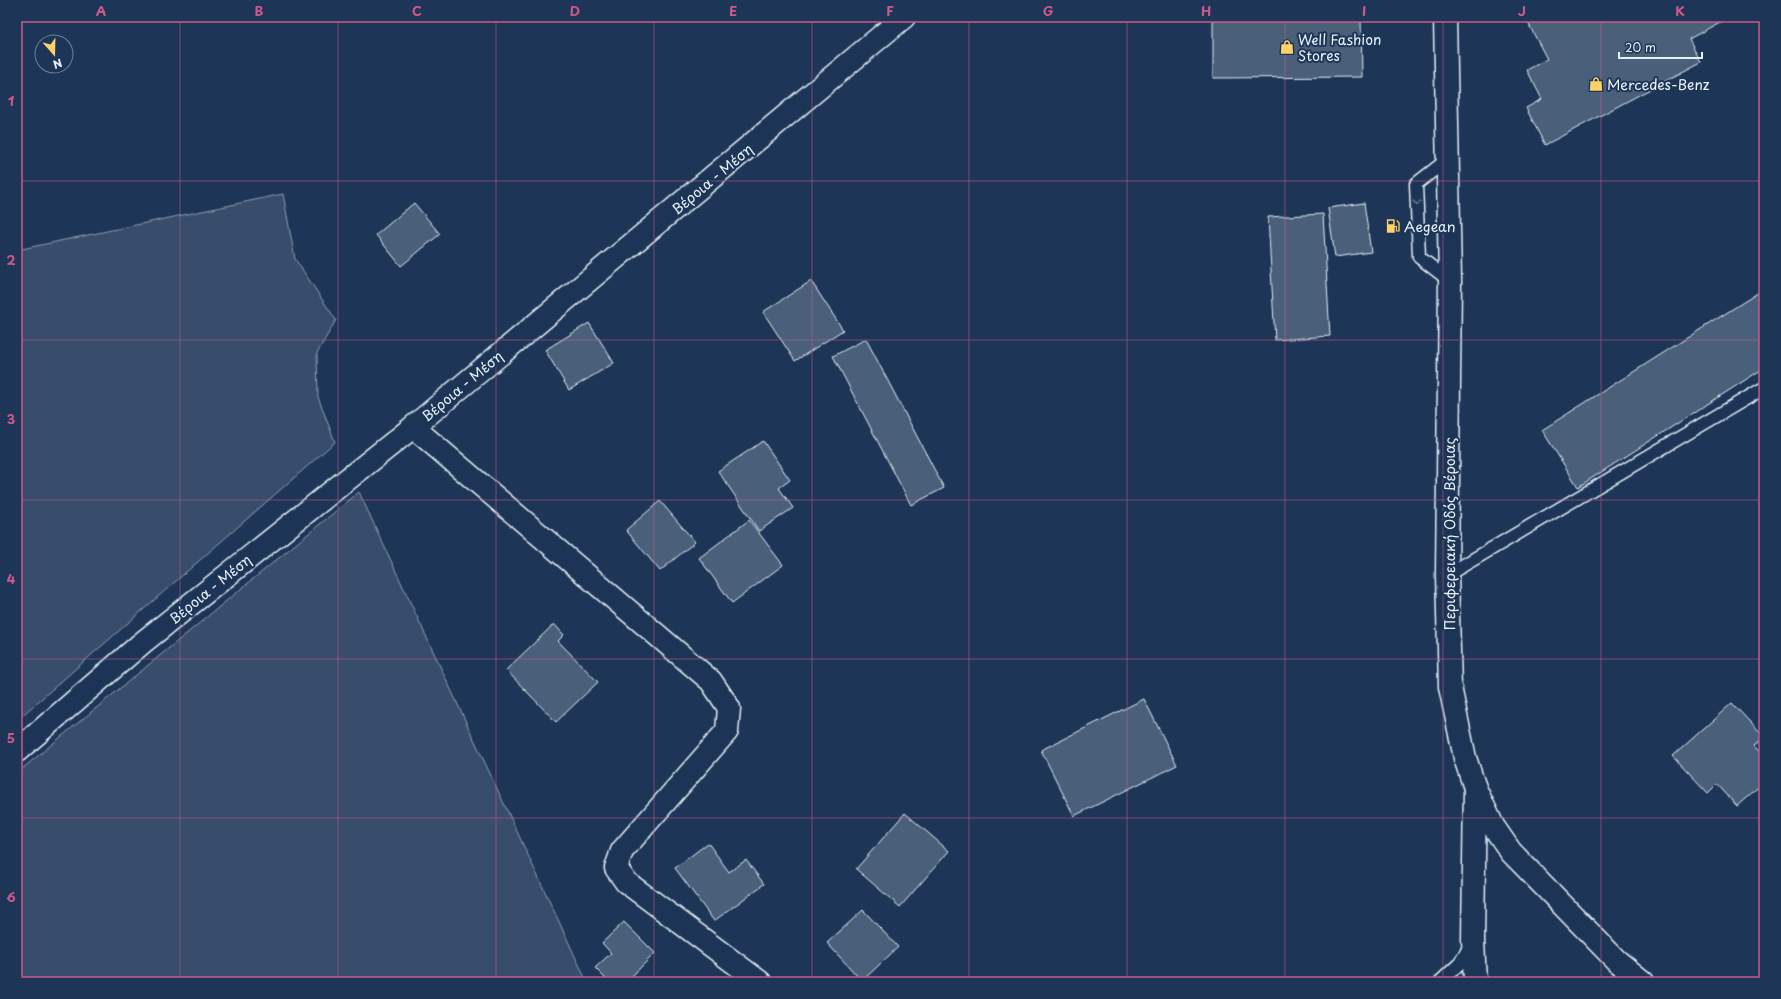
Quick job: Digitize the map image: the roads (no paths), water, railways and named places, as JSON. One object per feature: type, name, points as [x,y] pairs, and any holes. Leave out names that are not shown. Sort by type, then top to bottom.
[{"type":"street","name":"Βέροια - Μέση","points":[[17,751],[142,643],[413,427],[904,17]]},
{"type":"street","name":"Περιφερειακή Οδός Βέροιας","points":[[1445,17],[1450,281],[1447,575],[1450,687],[1465,758],[1475,788],[1493,826],[1511,852],[1616,960],[1643,982]]},
{"type":"street","points":[[413,427],[711,682],[729,708],[727,731],[622,851],[616,868],[626,882],[760,982]]},
{"type":"street","points":[[1475,788],[1473,940],[1475,982]]},
{"type":"lane","points":[[1448,159],[1416,184],[1418,257],[1450,281]]},
{"type":"lane","points":[[1447,575],[1764,388]]},
{"type":"lane","points":[[1440,982],[1460,962],[1473,940]]},
{"type":"lane","points":[[1616,960],[1623,982]]},
{"type":"place","name":"Well Fashion Stores","points":[[1287,47]]},
{"type":"place","name":"Mercedes-Benz","points":[[1596,84]]},
{"type":"place","name":"Aegean","points":[[1393,226]]}]
